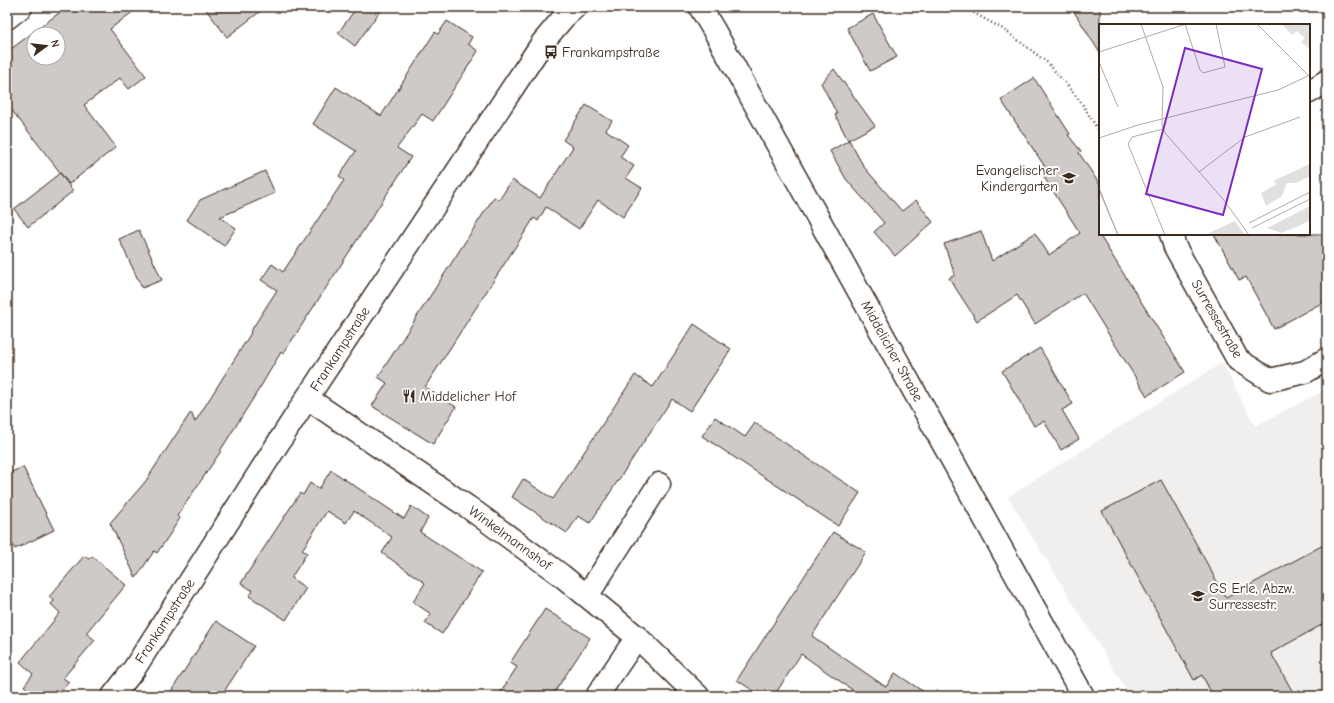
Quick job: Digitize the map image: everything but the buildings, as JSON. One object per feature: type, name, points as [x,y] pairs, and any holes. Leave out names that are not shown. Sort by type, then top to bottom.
[{"type":"street","points":[[7,18],[21,7]]},
{"type":"street","name":"Frankampstraße","points":[[113,696],[134,669],[307,398],[543,42],[564,17],[575,7]]},
{"type":"street","name":"Middelicher Straße","points":[[700,7],[1083,696]]},
{"type":"street","points":[[1310,91],[1327,81]]},
{"type":"street","name":"Surressestraße","points":[[1170,235],[1175,247],[1238,360],[1270,380],[1305,372],[1327,359]]},
{"type":"street","name":"Winkelmannshof","points":[[307,398],[468,507],[561,575],[637,637],[698,696]]},
{"type":"street","points":[[587,596],[659,484]]},
{"type":"street","points":[[597,696],[637,637]]},
{"type":"path","points":[[963,7],[1003,29],[1048,63],[1081,102],[1099,131]]},
{"type":"shaded area","name":"GS Erle, Abzw. Surressestr.","points":[[1222,363],[1255,426],[1327,389],[1327,696],[1130,696],[1008,497]]},
{"type":"place","name":"Frankampstraße","points":[[551,52]]},
{"type":"place","name":"Evangelischer Kindergarten","points":[[1069,178]]},
{"type":"place","name":"Middelicher Hof","points":[[409,396]]},
{"type":"place","name":"GS Erle, Abzw. Surressestr.","points":[[1198,596]]}]
